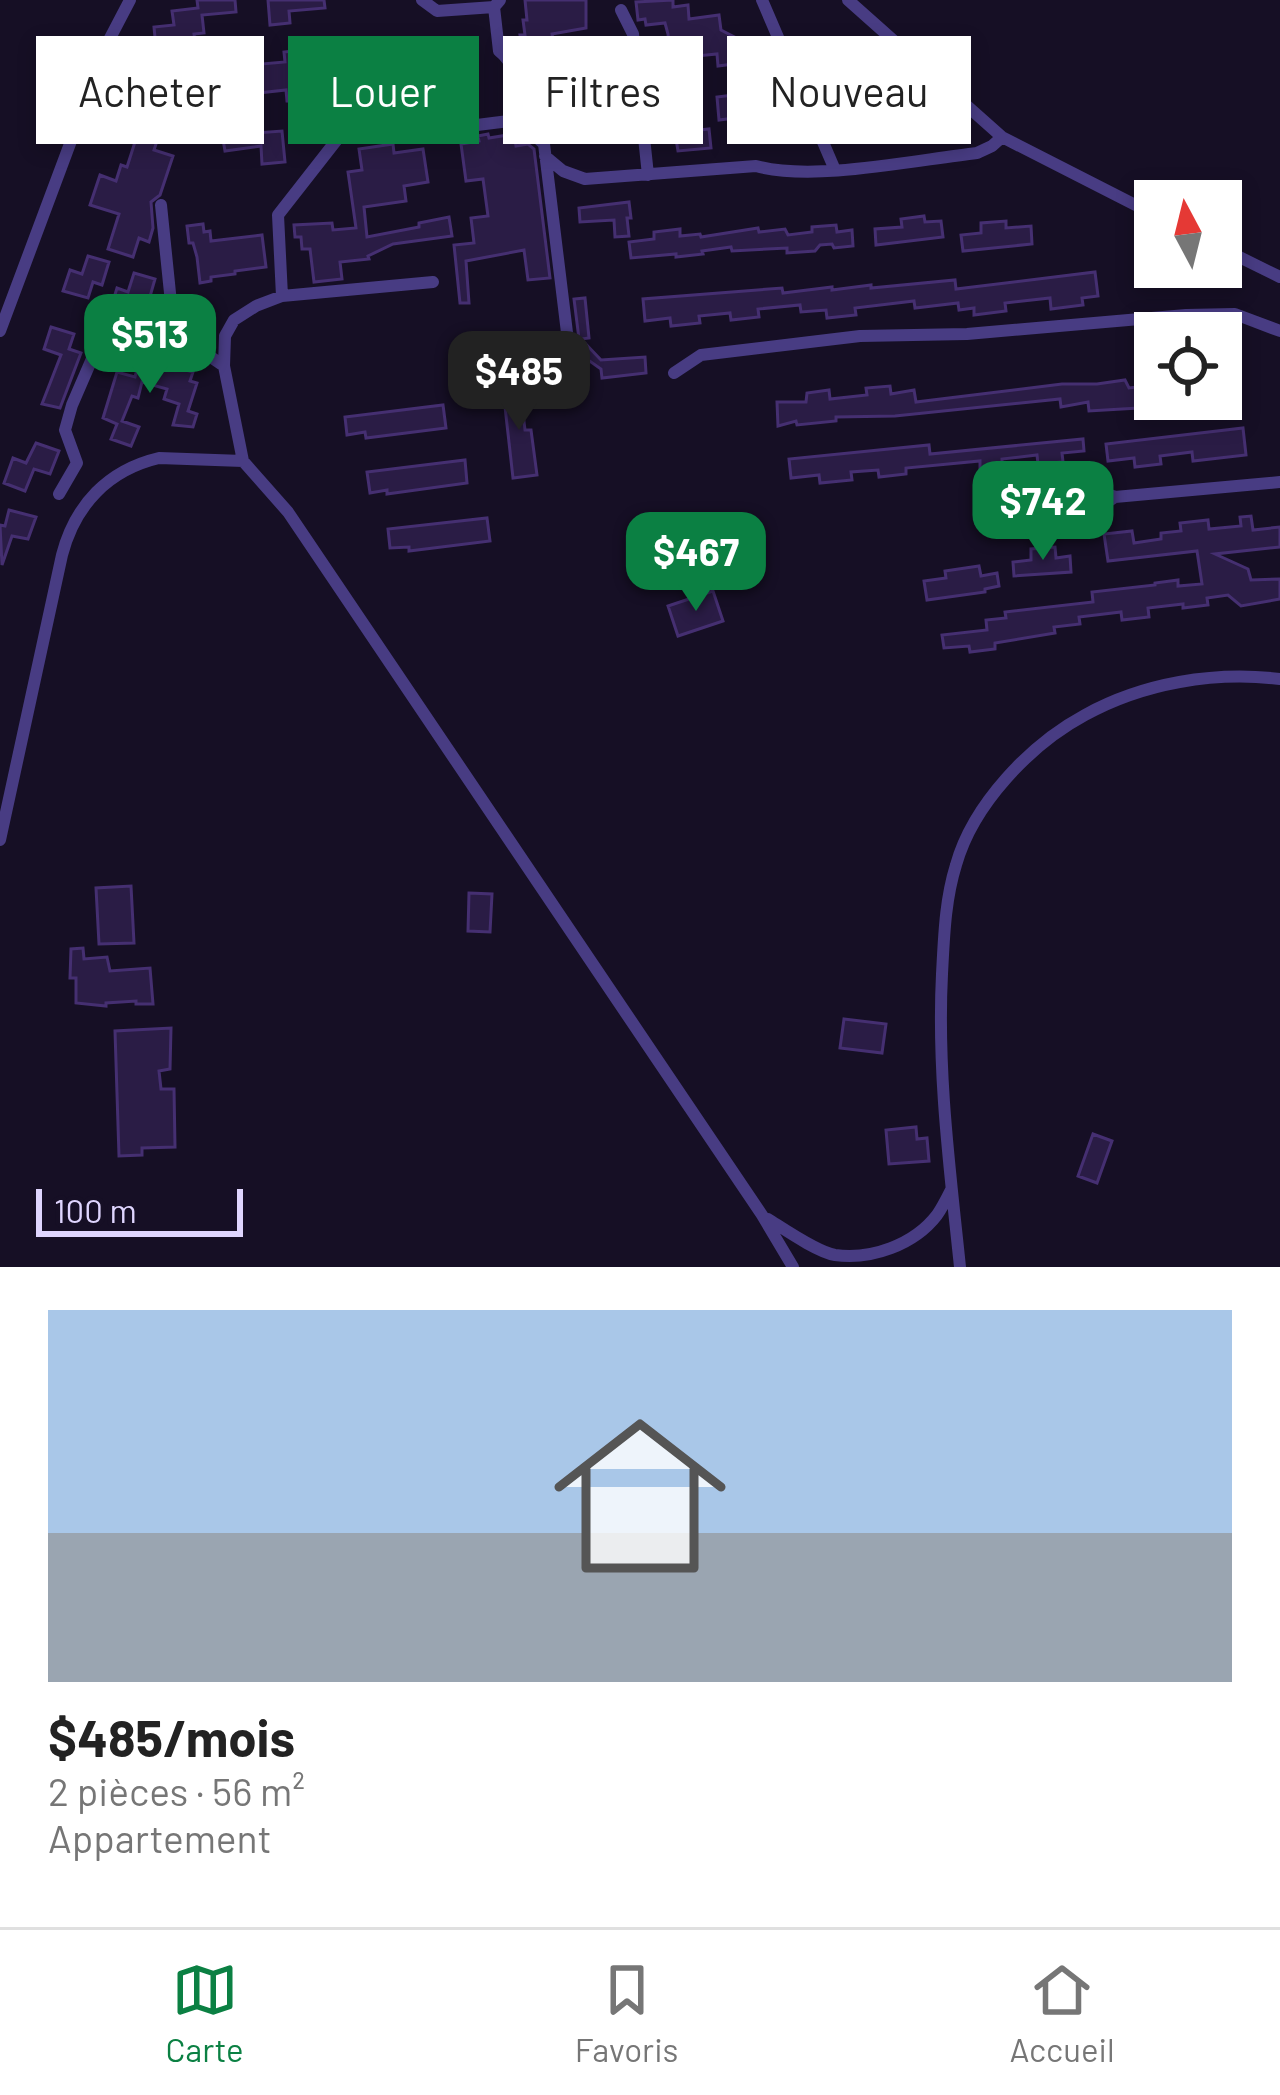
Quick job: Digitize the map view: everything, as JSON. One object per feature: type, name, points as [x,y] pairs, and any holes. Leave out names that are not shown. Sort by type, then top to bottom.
[{"type":"street","points":[[0,331],[108,42],[130,0]]},
{"type":"street","points":[[422,0],[437,10],[497,3],[503,54]]},
{"type":"street","points":[[762,0],[835,170]]},
{"type":"street","points":[[848,0],[1003,137],[1134,204]]},
{"type":"street","points":[[621,10],[633,34],[647,175]]},
{"type":"street","points":[[282,296],[278,215],[350,123],[422,120],[437,130],[503,122]]},
{"type":"street","points":[[545,156],[563,172],[585,179],[756,166],[777,172],[835,170],[976,153],[1003,137]]},
{"type":"street","points":[[544,144],[569,349]]},
{"type":"street","points":[[161,205],[174,332]]},
{"type":"street","points":[[1242,258],[1280,277]]},
{"type":"street","points":[[434,282],[282,296],[234,320],[225,336],[224,366],[243,460],[288,512],[793,1267]]},
{"type":"street","points":[[674,374],[701,355],[860,336],[967,334],[1235,314],[1280,331]]},
{"type":"street","points":[[59,494],[77,463],[65,430],[101,338],[174,332],[224,366]]},
{"type":"street","points":[[0,835],[62,555],[78,512],[100,486],[146,461],[243,460]]},
{"type":"street","points":[[1115,497],[1102,507],[1081,512],[1016,520],[1009,517],[1007,505],[1008,490],[1043,486],[1085,484],[1115,497],[1280,482]]},
{"type":"street","points":[[960,1267],[939,1029],[944,922],[956,862],[986,808],[1027,755],[1059,729],[1116,698],[1180,681],[1280,679]]},
{"type":"street","points":[[762,1215],[818,1250],[835,1255],[878,1254],[935,1218],[952,1189]]},
{"type":"building","points":[[197,0],[235,0],[236,12],[202,15],[204,33],[194,36],[155,36],[154,27],[174,25],[172,11],[198,8]]},
{"type":"building","points":[[268,0],[324,0],[325,8],[289,11],[290,23],[270,25]]},
{"type":"building","points":[[525,0],[586,0],[586,28],[552,36],[520,36],[525,35],[523,20],[527,20]]},
{"type":"building","points":[[673,0],[673,7],[688,5],[689,19],[719,15],[721,30],[733,36],[727,36],[727,65],[718,66],[717,54],[703,55],[703,36],[668,36],[665,23],[646,25],[645,19],[638,20],[636,2]]},
{"type":"building","points":[[284,52],[288,52],[288,101],[286,90],[264,92],[264,64],[285,62]]},
{"type":"building","points":[[727,96],[727,119],[719,120],[717,97]]},
{"type":"building","points":[[709,129],[711,148],[678,151],[677,144],[703,144],[703,130]]},
{"type":"building","points":[[282,131],[285,162],[262,164],[261,146],[225,151],[224,144],[264,144],[264,132]]},
{"type":"building","points":[[479,136],[503,136],[503,144],[528,144],[534,149],[550,278],[528,280],[524,250],[466,261],[469,303],[460,303],[454,245],[474,243],[471,218],[488,216],[483,179],[466,181],[461,144],[479,144]]},
{"type":"building","points":[[134,144],[156,144],[154,150],[173,156],[160,195],[151,202],[149,242],[139,238],[133,257],[108,249],[119,214],[90,205],[100,175],[116,181],[121,165],[127,167]]},
{"type":"building","points":[[393,144],[394,153],[423,149],[428,182],[404,186],[406,201],[364,207],[367,237],[449,217],[452,236],[393,244],[369,259],[340,262],[342,279],[314,282],[310,249],[302,249],[294,225],[332,223],[333,230],[356,228],[348,172],[362,170],[359,149]]},
{"type":"building","points":[[629,202],[629,236],[615,237],[614,220],[580,222],[579,208]]},
{"type":"building","points":[[924,216],[925,222],[941,221],[943,237],[876,245],[875,229],[902,227],[901,219]]},
{"type":"building","points":[[1006,221],[1006,228],[1031,226],[1032,244],[963,251],[961,235],[981,233],[981,223]]},
{"type":"building","points":[[203,224],[211,241],[262,235],[266,267],[200,283],[187,226]]},
{"type":"building","points":[[836,225],[837,232],[852,230],[853,246],[820,245],[815,251],[787,253],[787,248],[732,251],[731,247],[676,257],[631,258],[629,242],[680,229],[680,236],[758,228],[759,232],[785,229],[788,235]]},
{"type":"building","points":[[88,256],[109,262],[102,285],[93,282],[88,298],[63,291],[70,270],[82,274]]},
{"type":"building","points":[[1095,272],[1098,296],[1082,298],[1083,305],[1051,309],[1050,298],[1005,303],[1006,311],[974,315],[974,308],[959,310],[958,303],[915,308],[914,301],[855,308],[856,315],[827,318],[826,310],[801,312],[800,305],[758,309],[759,317],[699,316],[700,323],[671,326],[670,318],[645,321],[643,299],[955,280],[956,289]]},
{"type":"building","points":[[134,273],[155,279],[149,300],[138,297],[132,318],[110,311],[117,288],[128,292]]},
{"type":"building","points":[[585,298],[589,338],[581,339],[601,360],[645,357],[646,373],[602,378],[601,369],[581,355],[574,299]]},
{"type":"building","points":[[51,327],[74,334],[69,349],[81,353],[60,408],[42,404],[61,355],[44,349]]},
{"type":"building","points":[[140,358],[193,372],[190,381],[197,383],[188,411],[197,414],[193,427],[173,425],[179,404],[164,399],[167,389],[142,382],[138,398],[132,396],[122,421],[139,427],[131,446],[111,439],[117,424],[103,418],[117,372],[135,377]]},
{"type":"building","points":[[1125,380],[1129,388],[1134,387],[1134,408],[1089,411],[1088,402],[1061,407],[1060,399],[778,426],[777,402],[806,402],[807,393],[829,390],[830,399],[867,395],[866,388],[890,386],[891,394],[914,390],[916,402]]},
{"type":"building","points":[[528,386],[530,404],[522,405],[537,475],[513,478],[503,389]]},
{"type":"building","points":[[443,405],[446,428],[366,438],[365,432],[347,435],[345,417]]},
{"type":"building","points":[[1243,428],[1246,455],[1193,461],[1192,452],[1160,456],[1161,464],[1135,467],[1134,458],[1108,461],[1106,444]]},
{"type":"building","points":[[1083,439],[1084,451],[1062,453],[1063,462],[1038,464],[1037,455],[1002,459],[1002,467],[980,469],[980,461],[906,468],[906,474],[879,477],[878,470],[851,472],[852,480],[820,483],[819,475],[791,478],[789,459],[929,445],[930,454]]},
{"type":"building","points":[[36,443],[59,451],[50,474],[34,469],[25,491],[4,483],[13,458],[26,463]]},
{"type":"building","points":[[465,460],[467,483],[370,493],[367,472]]},
{"type":"building","points":[[9,510],[36,517],[28,539],[12,536],[2,565],[0,525],[5,526]]},
{"type":"building","points":[[1251,516],[1253,530],[1280,527],[1280,547],[1215,554],[1248,569],[1251,580],[1280,579],[1280,599],[1241,606],[1228,595],[1207,598],[1208,605],[1148,608],[1149,617],[1122,620],[1121,612],[1079,617],[1080,624],[995,643],[995,649],[944,648],[942,635],[987,630],[986,620],[1006,618],[1005,612],[1093,602],[1092,592],[1155,583],[1202,584],[1197,551],[1108,561],[1104,534],[1132,531],[1134,543],[1181,531],[1180,523],[1208,520],[1209,529],[1241,526],[1240,517]]},
{"type":"building","points":[[487,518],[490,541],[409,551],[409,547],[390,548],[388,529]]},
{"type":"building","points":[[1055,547],[1056,558],[1070,556],[1071,572],[1014,576],[1013,562],[1031,560],[1031,549]]},
{"type":"building","points":[[979,566],[981,576],[997,573],[999,586],[927,600],[924,581],[946,578],[945,571]]},
{"type":"building","points":[[713,591],[723,621],[678,636],[668,606]]},
{"type":"building","points":[[131,886],[134,943],[99,944],[96,888]]},
{"type":"building","points":[[469,893],[492,894],[490,932],[468,931]]},
{"type":"building","points":[[83,948],[84,959],[107,957],[110,971],[150,968],[153,1004],[76,1003],[76,978],[70,978],[71,949]]},
{"type":"building","points":[[844,1019],[886,1024],[882,1053],[840,1048]]},
{"type":"building","points":[[171,1028],[170,1069],[159,1071],[161,1089],[174,1089],[175,1147],[142,1148],[142,1155],[119,1156],[115,1031]]},
{"type":"building","points":[[916,1127],[917,1139],[927,1138],[929,1161],[889,1164],[886,1130]]},
{"type":"building","points":[[1093,1134],[1112,1141],[1097,1183],[1078,1176]]}]
